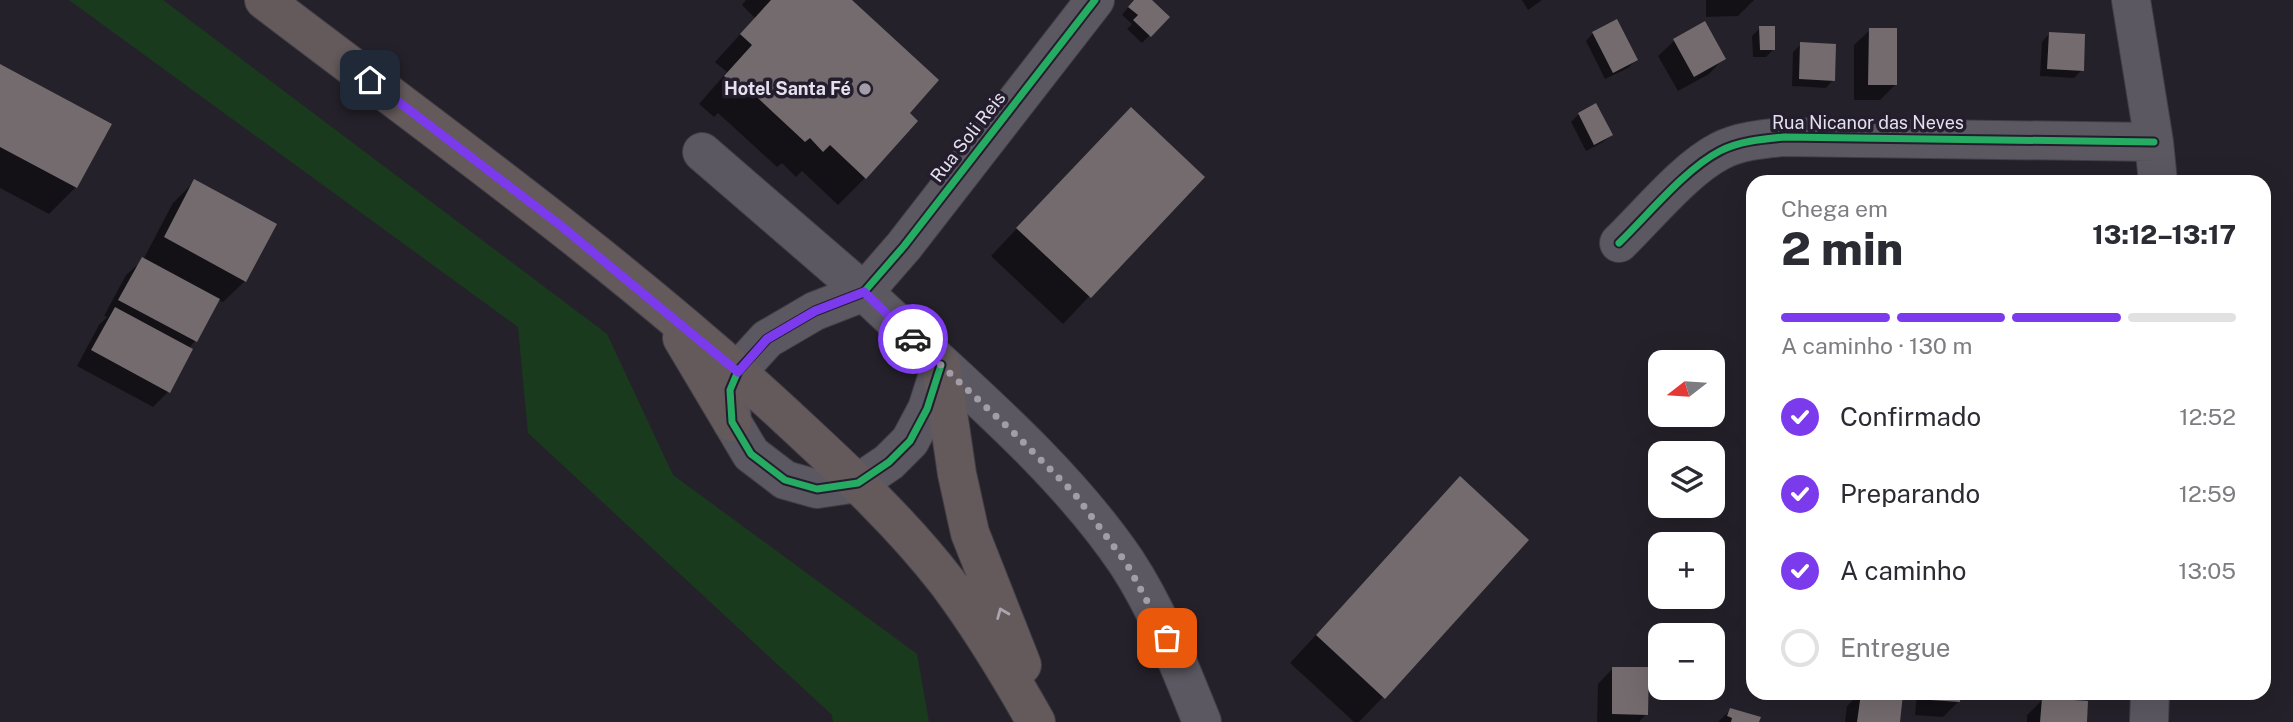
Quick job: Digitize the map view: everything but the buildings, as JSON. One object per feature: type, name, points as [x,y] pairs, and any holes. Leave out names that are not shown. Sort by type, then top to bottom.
[{"type":"highway","points":[[264,0],[560,225],[738,372],[858,483],[947,582],[1006,669],[1035,722]]},
{"type":"highway","points":[[669,315],[732,422]]},
{"type":"highway","points":[[941,365],[957,474],[970,533],[1045,722]]},
{"type":"street","name":"Rua Soli Reis","points":[[864,292],[904,246],[1095,0]]},
{"type":"street","points":[[2130,0],[2157,175]]},
{"type":"street","name":"Rua Nicanor das Neves","points":[[1619,243],[1698,165],[1721,150],[1751,141],[1784,136],[2154,142]]},
{"type":"street","points":[[702,152],[864,292],[1074,493],[1127,564],[1167,638],[1202,722]]},
{"type":"street","points":[[864,292],[815,311],[767,339],[738,372],[730,390],[732,422],[751,454],[785,480],[817,489],[858,483],[889,462],[910,441],[927,409],[941,365]]},
{"type":"street","points":[[2149,722],[2150,700]]},
{"type":"green space","points":[[69,0],[163,0],[607,334],[673,475],[917,654],[929,722],[833,722],[832,715],[528,433],[518,327]]},
{"type":"cycle path","points":[[941,365],[927,409],[910,441],[889,462],[858,483],[817,489],[785,480],[751,454],[732,422],[730,390],[738,371],[767,339],[815,311],[864,292],[904,246],[1095,0]]},
{"type":"cycle path","points":[[1619,243],[1694,169],[1720,151],[1751,141],[1784,137],[2154,142]]},
{"type":"way so far","points":[[913,339],[1074,493],[1127,564],[1167,638]]},
{"type":"place","name":"Hotel Santa Fé","points":[[865,89]]},
{"type":"route","points":[[370,80],[560,225],[738,372],[767,339],[815,311],[864,292],[913,339]]}]
